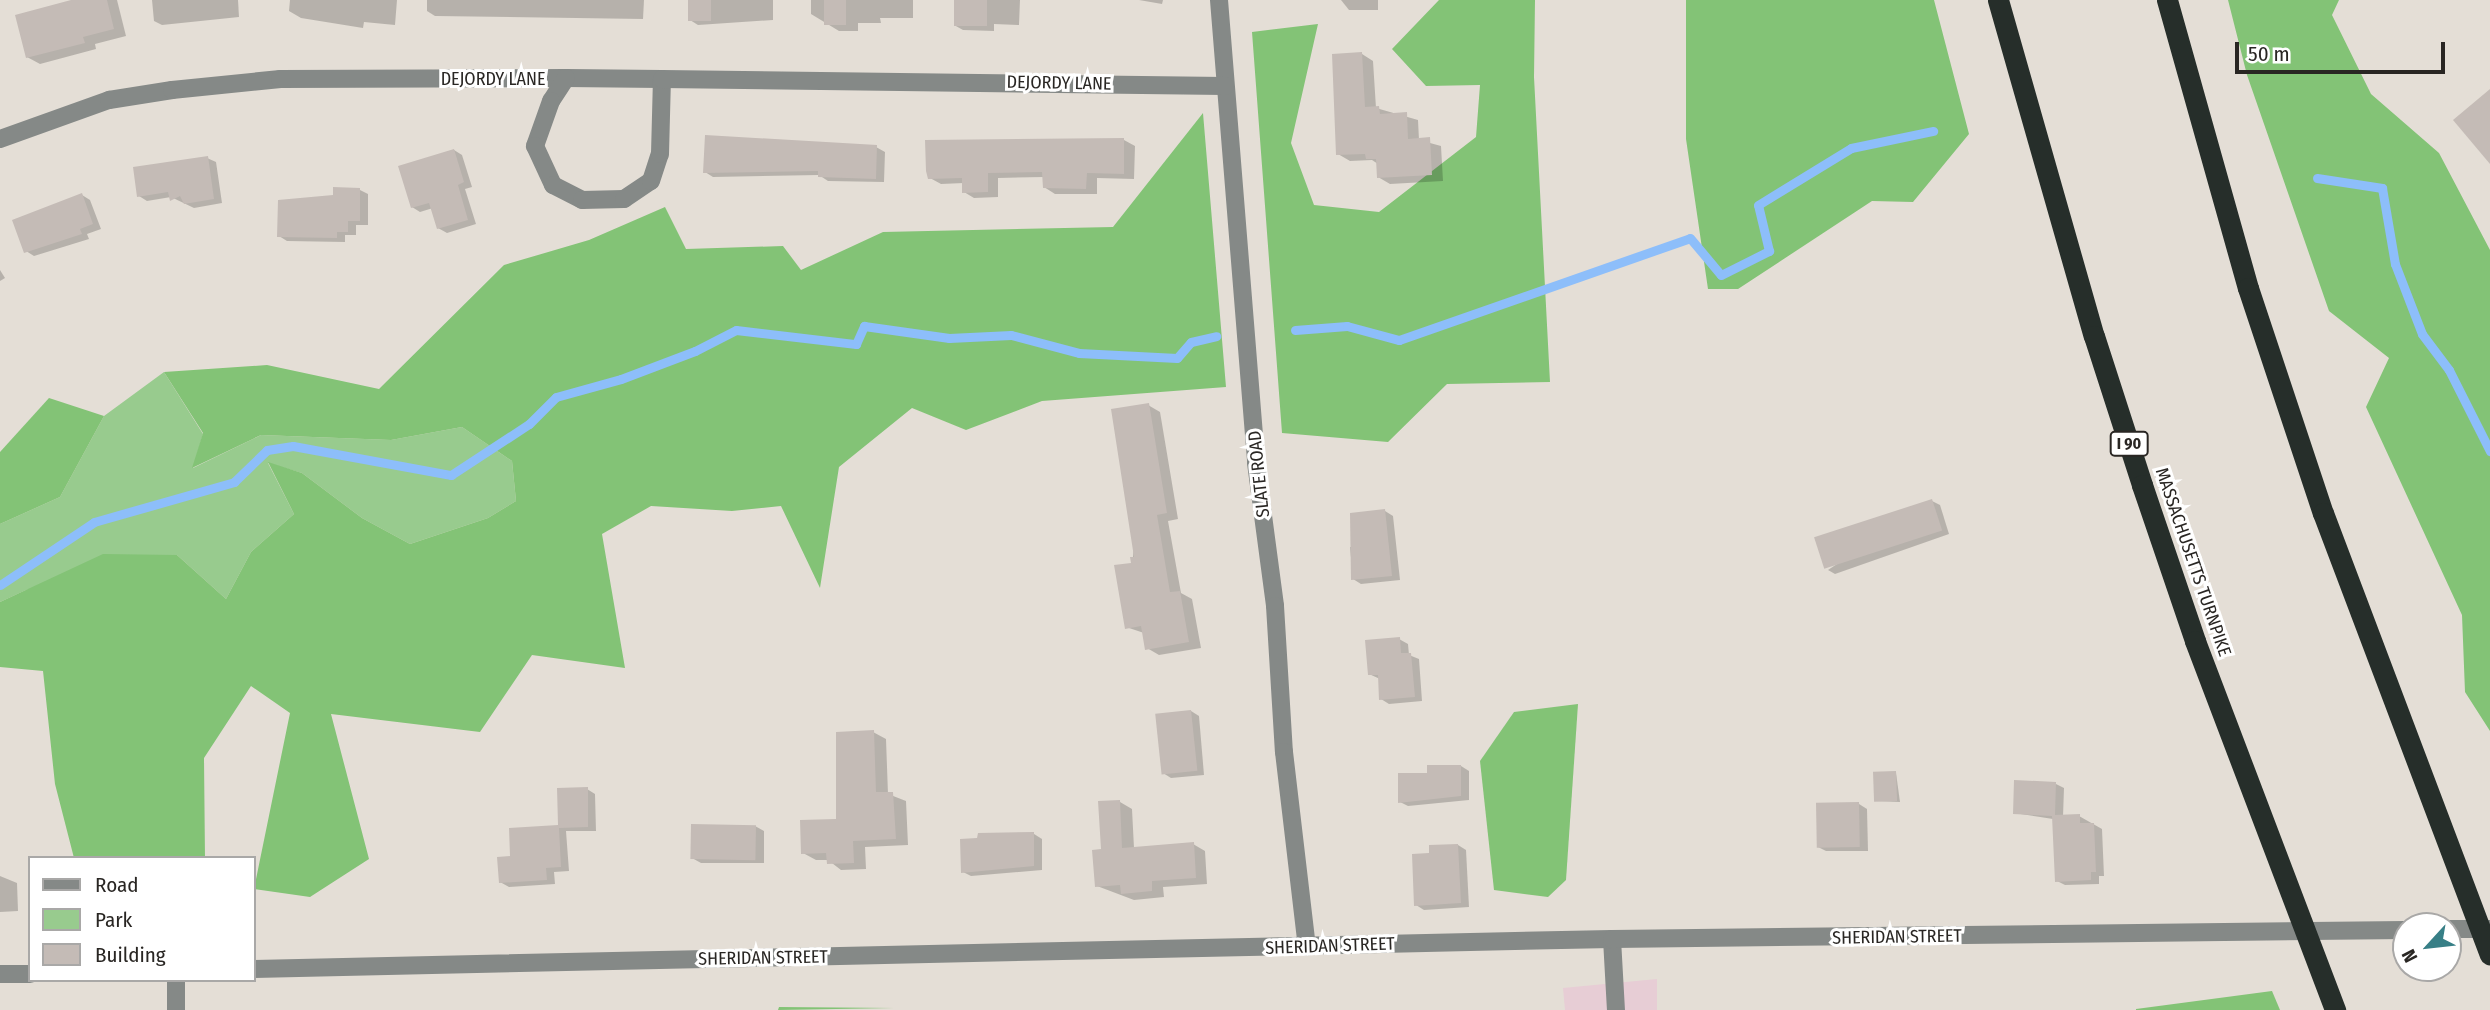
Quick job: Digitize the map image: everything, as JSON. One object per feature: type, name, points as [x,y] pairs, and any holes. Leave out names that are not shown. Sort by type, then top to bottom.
[{"type":"highway","name":"MASSACHUSETTS TURNPIKE","points":[[1998,0],[2083,299],[2142,485],[2195,641],[2335,1010]]},
{"type":"highway","points":[[2167,0],[2249,288],[2323,513],[2490,954]]},
{"type":"street","name":"SLATE ROAD","points":[[1219,0],[1248,313],[1256,463],[1275,606],[1284,752],[1307,947]]},
{"type":"street","name":"DEJORDY LANE","points":[[566,78],[551,101],[535,146],[553,185],[582,200],[624,199],[650,181],[660,154],[662,79],[1225,86]]},
{"type":"street","name":"DEJORDY LANE","points":[[0,139],[109,100],[172,90],[280,79],[566,78]]},
{"type":"street","points":[[566,78],[662,79]]},
{"type":"street","points":[[2462,929],[2490,929]]},
{"type":"street","name":"SHERIDAN STREET","points":[[256,969],[1612,939],[2392,930]]},
{"type":"street","points":[[1612,939],[1616,1010]]},
{"type":"street","points":[[0,974],[28,974]]},
{"type":"street","points":[[176,982],[176,1010]]},
{"type":"shaded area","points":[[1657,979],[1657,1010],[1565,1010],[1563,988]]},
{"type":"green space","points":[[1439,0],[1535,0],[1534,77],[1550,382],[1447,384],[1388,442],[1282,433],[1252,32],[1318,24],[1291,143],[1314,205],[1379,212],[1476,137],[1480,85],[1426,86],[1392,49]]},
{"type":"green space","points":[[1686,0],[1934,0],[1969,134],[1913,202],[1872,201],[1738,289],[1708,289],[1686,139]]},
{"type":"green space","points":[[2228,0],[2339,0],[2332,15],[2371,94],[2439,153],[2490,250],[2490,731],[2465,692],[2462,615],[2366,407],[2389,358],[2329,311],[2247,75]]},
{"type":"green space","points":[[1203,113],[1226,387],[1042,401],[966,430],[912,408],[839,467],[820,588],[781,506],[732,511],[651,506],[602,534],[625,668],[532,655],[480,732],[331,714],[369,859],[310,897],[256,889],[290,713],[251,686],[204,758],[205,856],[73,856],[55,784],[43,671],[0,667],[0,602],[103,554],[177,555],[226,599],[251,552],[294,514],[268,462],[302,473],[362,518],[410,544],[488,518],[516,501],[512,461],[462,427],[391,440],[261,435],[192,468],[203,433],[164,372],[267,365],[379,389],[504,265],[589,240],[665,207],[686,249],[783,246],[801,270],[883,232],[1113,227]]},
{"type":"green space","points":[[164,372],[203,434],[193,468],[261,435],[391,440],[462,427],[512,461],[516,501],[488,518],[410,544],[362,518],[302,473],[268,463],[294,514],[251,552],[226,599],[177,555],[26,590],[0,602],[0,524],[60,497],[104,416]]},
{"type":"green space","points":[[49,398],[104,416],[60,497],[0,524],[0,452]]},
{"type":"green space","points":[[1578,704],[1566,880],[1548,897],[1494,890],[1480,761],[1514,712]]},
{"type":"green space","points":[[2272,991],[2280,1010],[2136,1010],[2136,1009]]},
{"type":"green space","points":[[779,1007],[894,1008],[778,1010]]},
{"type":"building","points":[[71,0],[107,0],[114,29],[83,37],[85,43],[26,58],[15,15]]},
{"type":"building","points":[[688,0],[711,0],[711,21],[688,21]]},
{"type":"building","points":[[824,0],[846,0],[846,25],[824,25]]},
{"type":"building","points":[[954,0],[987,0],[987,26],[954,26]]},
{"type":"building","points":[[1362,52],[1365,107],[1379,106],[1380,114],[1407,112],[1408,139],[1430,137],[1432,175],[1377,178],[1376,159],[1366,159],[1365,154],[1336,155],[1332,54]]},
{"type":"building","points":[[2490,89],[2490,164],[2453,120]]},
{"type":"building","points":[[705,135],[877,145],[876,179],[818,177],[818,171],[703,173]]},
{"type":"building","points":[[1124,138],[1124,174],[1087,173],[1086,189],[1043,188],[1042,172],[988,173],[988,192],[962,193],[962,178],[928,179],[926,171],[925,140]]},
{"type":"building","points":[[454,149],[464,182],[458,185],[468,220],[437,229],[429,203],[411,208],[398,166]]},
{"type":"building","points":[[208,156],[214,199],[184,204],[180,196],[170,201],[168,192],[137,197],[133,167]]},
{"type":"building","points":[[333,187],[360,188],[360,221],[348,221],[348,232],[337,232],[337,238],[277,237],[278,200],[333,195]]},
{"type":"building","points":[[82,193],[93,224],[80,229],[82,234],[24,253],[12,220]]},
{"type":"building","points":[[1149,403],[1167,513],[1157,515],[1170,592],[1180,591],[1189,642],[1145,650],[1141,626],[1125,629],[1114,565],[1131,563],[1130,557],[1134,557],[1111,409]]},
{"type":"building","points":[[1932,499],[1942,530],[1824,569],[1814,537]]},
{"type":"building","points":[[1385,509],[1392,576],[1351,580],[1350,513]]},
{"type":"building","points":[[1400,637],[1401,653],[1411,653],[1415,697],[1379,700],[1378,675],[1368,675],[1365,640]]},
{"type":"building","points":[[1191,710],[1197,771],[1162,774],[1155,714]]},
{"type":"building","points":[[874,730],[876,792],[893,792],[896,839],[853,841],[854,863],[827,864],[826,853],[801,854],[800,820],[836,819],[836,732]]},
{"type":"building","points":[[1427,765],[1461,765],[1461,796],[1398,803],[1398,773],[1427,773]]},
{"type":"building","points":[[1896,771],[1897,801],[1874,802],[1873,772]]},
{"type":"building","points":[[2014,780],[2056,782],[2055,815],[2080,814],[2080,823],[2094,823],[2096,872],[2091,872],[2091,880],[2055,882],[2052,816],[2013,814]]},
{"type":"building","points":[[588,787],[588,827],[559,828],[561,867],[546,868],[547,880],[499,883],[497,857],[510,856],[509,828],[558,825],[557,788]]},
{"type":"building","points":[[1120,800],[1122,848],[1194,842],[1196,878],[1152,881],[1152,891],[1121,894],[1120,885],[1095,887],[1092,850],[1101,849],[1098,801]]},
{"type":"building","points":[[1859,802],[1860,847],[1817,848],[1816,803]]},
{"type":"building","points":[[691,824],[756,825],[755,860],[690,859]]},
{"type":"building","points":[[1034,832],[1034,866],[961,873],[960,839],[977,838],[978,833]]},
{"type":"building","points":[[1458,844],[1461,903],[1414,906],[1412,854],[1429,853],[1429,845]]},
{"type":"waterway","points":[[1295,330],[1347,326],[1399,340],[1690,238],[1721,275],[1769,251],[1758,205],[1851,148],[1933,131]]},
{"type":"waterway","points":[[2317,178],[2382,188],[2395,264],[2422,334],[2449,370],[2490,451]]},
{"type":"waterway","points":[[0,585],[94,522],[234,482],[267,450],[293,446],[451,475],[529,424],[556,397],[621,379],[695,351],[736,330],[856,344],[864,326],[949,338],[1011,335],[1079,353],[1177,358],[1191,342],[1216,336]]}]
